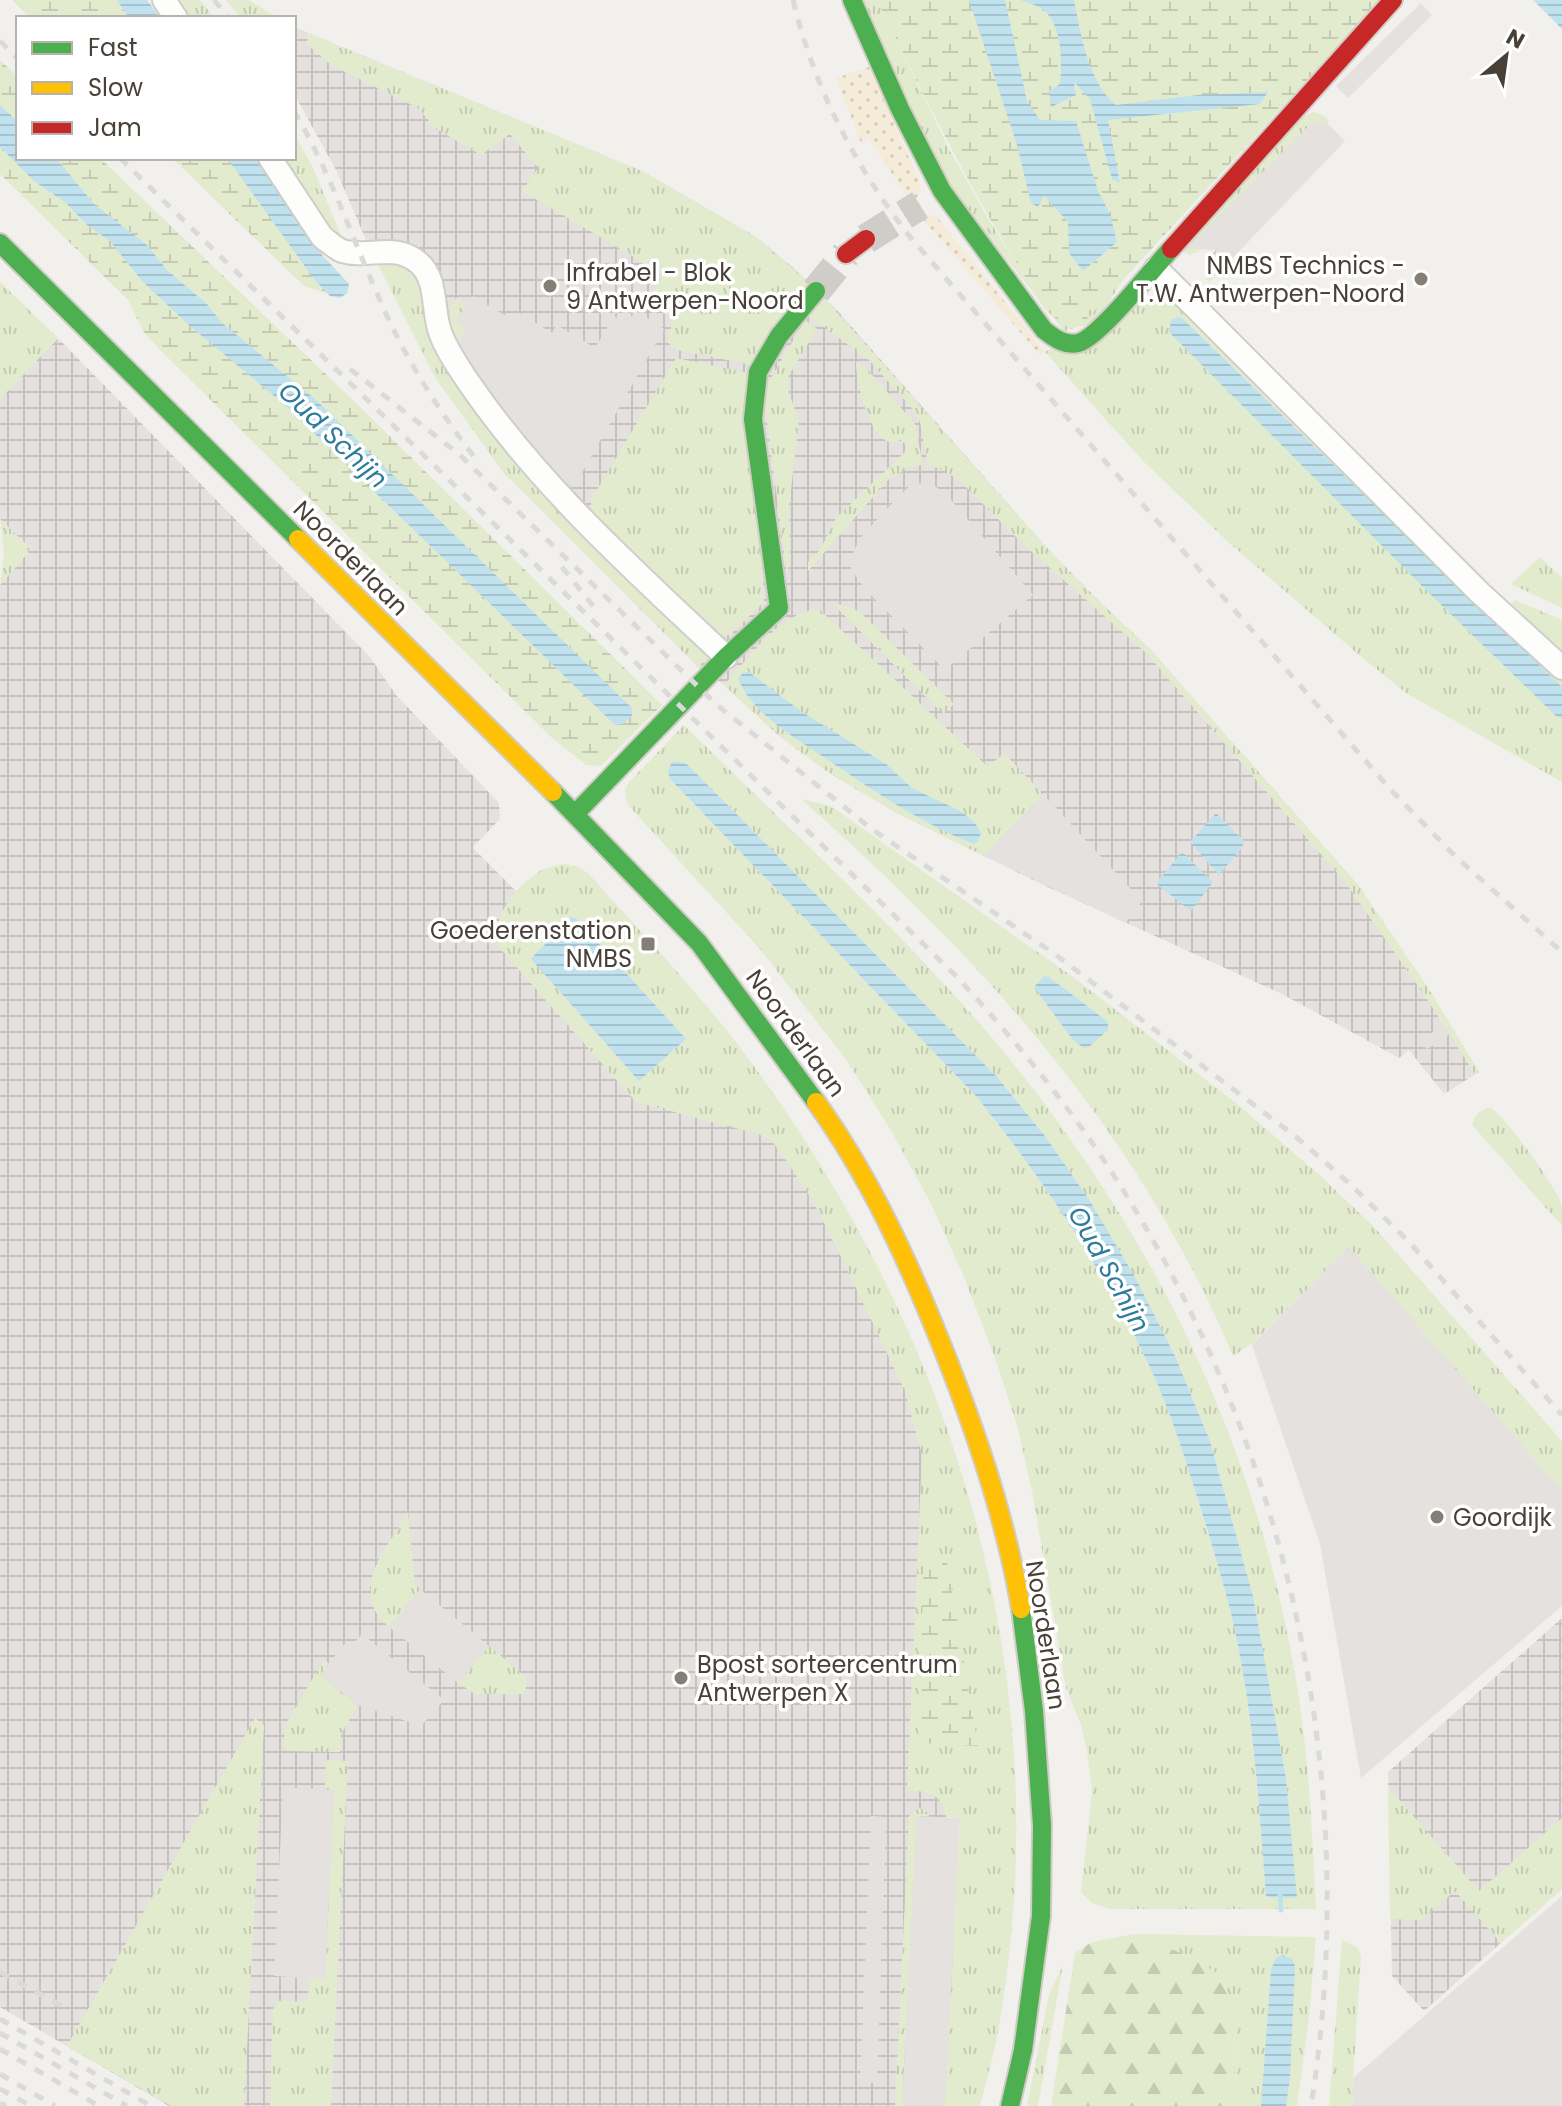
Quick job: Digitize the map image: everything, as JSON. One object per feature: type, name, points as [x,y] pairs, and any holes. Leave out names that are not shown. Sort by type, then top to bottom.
[{"type":"main road","points":[[852,0],[936,195],[1044,330],[1065,344],[1080,344],[1104,327],[1393,0]]},
{"type":"main road","points":[[846,254],[866,239]]},
{"type":"main road","name":"Noorderlaan","points":[[0,243],[575,814],[699,943],[827,1117],[877,1200],[921,1294],[964,1402],[998,1507],[1021,1606],[1042,1825],[1041,1916],[1023,2050],[1010,2106]]},
{"type":"main road","points":[[575,814],[726,657],[779,608],[753,419],[758,372],[779,336],[816,291]]},
{"type":"street","points":[[271,160],[322,237],[335,247],[353,253],[402,253],[423,268],[431,284],[440,332],[447,346],[468,381],[514,441],[600,538],[726,657]]},
{"type":"street","points":[[1156,268],[1479,592],[1562,668]]},
{"type":"shaded area","points":[[1421,3],[1432,15],[1348,98],[1336,86]]},
{"type":"shaded area","points":[[296,28],[644,172],[756,237],[835,308],[1049,550],[1150,649],[1358,885],[1430,991],[1479,1072],[1444,1094],[1409,1050],[1399,1058],[1282,994],[1035,881],[897,813],[831,774],[778,735],[724,685],[698,667],[504,473],[435,377],[366,240],[336,170],[296,98]]},
{"type":"shaded area","points":[[1313,122],[1328,124],[1345,141],[1221,270],[1216,250],[1186,249]]},
{"type":"shaded area","points":[[472,296],[514,321],[519,313],[552,333],[557,325],[595,348],[614,316],[625,324],[636,311],[664,329],[571,487],[566,487],[504,417],[458,342],[466,329],[455,322]]},
{"type":"shaded area","points":[[58,338],[370,657],[396,695],[499,803],[500,819],[473,847],[480,855],[517,892],[542,869],[778,1129],[925,1412],[962,2106],[169,2106],[0,2007],[0,585],[31,549],[0,519],[0,399]]},
{"type":"shaded area","points":[[930,483],[945,493],[1033,595],[945,670],[865,589],[851,569],[851,558],[860,538],[912,484]]},
{"type":"shaded area","points":[[1043,794],[1142,901],[1126,923],[984,856]]},
{"type":"shaded area","points":[[1443,1025],[1450,1034],[1427,1049],[1420,1041]]},
{"type":"shaded area","name":"Goordijk","points":[[1349,1247],[1562,1491],[1562,1606],[1361,1778],[1320,1544],[1252,1345]]},
{"type":"shaded area","points":[[420,1589],[489,1646],[458,1683],[389,1627]]},
{"type":"shaded area","points":[[1562,1618],[1562,1889],[1424,2011],[1392,1976],[1388,1772]]},
{"type":"shaded area","points":[[362,1634],[444,1700],[421,1726],[358,1705],[320,1675],[346,1642],[351,1646]]},
{"type":"shaded area","points":[[283,1787],[334,1790],[325,1979],[274,1976]]},
{"type":"shaded area","points":[[871,1816],[886,1817],[877,2083],[860,2082]]},
{"type":"shaded area","points":[[917,1816],[960,1818],[945,2106],[902,2106]]},
{"type":"shaded area","points":[[1562,1896],[1562,2106],[1354,2106],[1353,2078]]},
{"type":"green space","points":[[12,0],[147,0],[159,16],[28,16]]},
{"type":"green space","points":[[172,0],[200,0],[213,16],[183,16]]},
{"type":"green space","points":[[226,0],[249,0],[275,16],[239,16]]},
{"type":"green space","points":[[859,0],[877,0],[950,151],[1040,300],[1125,277],[1096,322],[1064,331],[951,190]]},
{"type":"green space","points":[[877,0],[1381,0],[1087,319],[1068,322],[1051,315],[1041,303],[1001,237],[945,137]]},
{"type":"green space","points":[[308,33],[644,172],[756,237],[812,285],[752,365],[677,350],[667,342],[673,319],[647,303],[663,274],[522,191],[538,168],[510,134],[481,155],[435,128],[418,108],[331,65],[307,44]]},
{"type":"green space","points":[[0,60],[16,75],[16,160],[102,160],[356,403],[662,705],[601,766],[586,765],[552,738],[158,348],[143,331],[128,300],[0,174]]},
{"type":"green space","points":[[1313,112],[1329,120],[1328,124],[1313,122],[1187,249],[1202,250],[1190,255],[1183,252],[1183,246],[1298,119]]},
{"type":"green space","points":[[296,137],[313,168],[343,240],[334,238],[279,160],[296,160]]},
{"type":"green space","points":[[174,160],[257,160],[322,255],[349,284],[347,293],[340,298],[304,286]]},
{"type":"green space","points":[[1216,250],[1221,270],[1209,282],[1205,266]]},
{"type":"green space","points":[[377,263],[391,264],[410,272],[424,299],[427,323],[710,655],[698,667],[504,473],[435,377]]},
{"type":"green space","points":[[0,282],[58,338],[0,399]]},
{"type":"green space","points":[[823,297],[1049,550],[1150,649],[1358,885],[1430,991],[1479,1072],[1475,1074],[1345,882],[1146,653],[1023,544],[959,480],[928,465],[920,422],[911,407],[868,359],[807,315]]},
{"type":"green space","points":[[1162,297],[1175,300],[1562,678],[1562,782],[1406,693],[1359,655],[1227,541],[1143,461],[1045,352],[1147,299]]},
{"type":"green space","points":[[456,298],[466,304],[456,321],[467,329],[458,342],[449,320]]},
{"type":"green space","points":[[805,320],[817,329],[788,377],[788,390],[799,421],[789,506],[790,561],[787,574],[763,392]]},
{"type":"green space","points":[[676,358],[749,373],[764,602],[731,634],[724,636],[713,631],[594,513],[591,506],[592,498]]},
{"type":"green space","points":[[856,362],[868,370],[915,424],[923,465],[909,467],[888,480],[808,571],[808,562],[820,550],[836,518],[906,451],[906,445],[901,440],[889,442],[882,437],[869,419],[858,382]]},
{"type":"green space","points":[[0,519],[31,549],[0,585],[4,554]]},
{"type":"green space","points":[[1540,557],[1562,578],[1562,608],[1511,584]]},
{"type":"green space","points":[[1515,600],[1562,620],[1562,657],[1507,608]]},
{"type":"green space","points":[[832,603],[851,607],[861,613],[954,704],[943,714]]},
{"type":"green space","points":[[819,609],[988,767],[1004,753],[1043,794],[984,856],[888,808],[833,775],[790,744],[724,685],[778,627],[804,612]]},
{"type":"green space","points":[[684,725],[877,914],[952,993],[1045,1104],[1097,1178],[1185,1332],[1221,1414],[1252,1497],[1276,1584],[1295,1673],[1304,1732],[1316,1909],[1109,1909],[1092,1903],[1081,1892],[1092,1791],[1087,1751],[1081,1725],[1066,1688],[1032,1491],[1017,1425],[964,1277],[931,1204],[892,1132],[845,1058],[759,948],[627,804],[625,789]],"holes":[[[680,761],[688,765],[997,1077],[1045,1136],[1090,1201],[1175,1356],[1210,1441],[1253,1596],[1286,1778],[1296,1898],[1266,1897],[1254,1745],[1233,1621],[1178,1440],[1156,1380],[1129,1326],[1069,1224],[976,1096],[670,779]]]},
{"type":"green space","points":[[801,799],[831,806],[1073,977],[1236,1103],[1323,1178],[1375,1228],[1562,1441],[1562,1491],[1349,1248],[1252,1344],[1233,1356],[1195,1274],[1151,1197],[1102,1123],[1049,1053],[932,922]]},
{"type":"green space","points":[[564,864],[588,873],[691,987],[748,1058],[821,1166],[884,1279],[935,1396],[974,1517],[1001,1641],[1015,1768],[1014,1896],[999,2026],[980,2106],[945,2106],[960,1818],[946,1817],[942,1803],[933,1795],[907,1790],[922,1455],[905,1391],[814,1203],[771,1140],[636,1102],[497,945],[496,932],[500,918],[515,892],[538,873]]},
{"type":"green space","points":[[1491,1108],[1508,1125],[1552,1185],[1562,1206],[1562,1226],[1472,1125],[1475,1116]]},
{"type":"green space","points":[[408,1512],[415,1584],[420,1589],[389,1627],[377,1613],[371,1599],[371,1585],[381,1555]]},
{"type":"green space","points":[[924,1559],[947,1561],[978,1746],[918,1743]]},
{"type":"green space","points":[[489,1646],[526,1677],[523,1694],[475,1694],[458,1683]]},
{"type":"green space","points":[[323,1661],[329,1663],[320,1675],[358,1705],[341,1734],[340,1752],[288,1751],[283,1745],[286,1724]]},
{"type":"green space","points":[[255,1718],[264,1725],[244,2106],[171,2106],[67,2046]]},
{"type":"green space","points":[[326,1760],[348,1761],[331,2106],[270,2106],[273,2009],[279,2001],[307,2002],[310,1978],[325,1978],[334,1790],[325,1789]]},
{"type":"green space","points":[[1388,1787],[1479,1891],[1562,1818],[1562,1889],[1501,1943],[1455,1891],[1421,1920],[1390,1919]]},
{"type":"green space","points":[[919,1808],[929,1816],[917,1816],[902,2106],[895,2106],[909,1816]]},
{"type":"green space","points":[[1134,1934],[1316,1937],[1297,2106],[1234,2106],[1235,2008],[1191,1957]]},
{"type":"green space","points":[[1134,1934],[1191,1957],[1217,1973],[1235,2008],[1234,2106],[1051,2106],[1075,1953],[1092,1942]]},
{"type":"green space","points":[[1342,1940],[1357,1947],[1361,1956],[1354,2106],[1329,2106]]},
{"type":"green space","points":[[1063,1965],[1038,2106],[1027,2106],[1049,1995]]},
{"type":"sand","points":[[869,67],[921,185],[917,198],[910,202],[869,138],[861,143],[836,78]]},
{"type":"sand","points":[[920,216],[937,217],[1045,352],[1040,355]]},
{"type":"water","points":[[117,0],[147,0],[159,16],[128,16]]},
{"type":"water","points":[[969,0],[1005,0],[1027,101],[1040,120],[1076,121],[1117,242],[1083,271],[1069,253],[1068,222],[1044,196],[1038,207],[1031,203],[1017,145]]},
{"type":"water","points":[[1020,0],[1074,0],[1092,71],[1116,105],[1198,95],[1268,92],[1260,104],[1108,120],[1120,183],[1112,179],[1090,99],[1074,82],[1076,95],[1051,107],[1049,91],[1060,84],[1061,53],[1057,31],[1047,13]]},
{"type":"water","points":[[1533,0],[1562,0],[1562,29]]},
{"type":"water","points":[[0,105],[16,120],[16,160],[58,160],[94,204],[147,245],[167,270],[207,304],[222,323],[315,399],[632,708],[632,716],[622,725],[614,724],[284,404],[191,327],[142,281],[110,241],[87,225],[66,203],[34,181],[0,147]]},
{"type":"water","points":[[228,160],[257,160],[322,255],[349,284],[347,293],[340,298],[330,296],[314,279]]},
{"type":"water","points":[[1177,317],[1183,319],[1562,687],[1562,718],[1557,717],[1426,590],[1169,332],[1171,320]]},
{"type":"water","points":[[749,672],[802,712],[886,764],[912,788],[962,812],[981,833],[978,842],[973,844],[953,835],[898,806],[790,735],[764,715],[745,691],[738,678]]},
{"type":"water","points":[[680,761],[688,765],[997,1077],[1045,1136],[1090,1201],[1136,1279],[1175,1356],[1210,1441],[1253,1596],[1286,1778],[1297,1898],[1266,1897],[1253,1746],[1234,1625],[1173,1424],[1129,1326],[1069,1224],[976,1096],[670,779],[668,771],[672,762]]},
{"type":"water","points":[[1216,813],[1244,841],[1219,875],[1190,842]]},
{"type":"water","points":[[1182,852],[1213,882],[1191,911],[1158,885]]},
{"type":"water","points":[[571,917],[576,918],[686,1039],[639,1081],[531,959]]},
{"type":"water","points":[[1044,976],[1108,1022],[1108,1030],[1090,1046],[1084,1048],[1073,1040],[1036,990],[1035,986]]},
{"type":"water","points":[[1283,1955],[1292,1959],[1295,1966],[1286,2106],[1261,2106],[1271,1970],[1276,1958]]},
{"type":"waterway","name":"Oud Schijn","points":[[1280,1892],[1281,1910]]},
{"type":"tunnel","points":[[866,239],[920,205]]},
{"type":"tunnel","points":[[816,291],[846,254]]},
{"type":"railway","points":[[214,0],[227,16]]},
{"type":"railway","points":[[793,0],[812,64],[839,125],[871,182],[910,237],[1391,790],[1455,856],[1562,952]]},
{"type":"railway","points":[[0,41],[16,57]]},
{"type":"railway","points":[[296,115],[331,183],[402,347],[436,404],[475,458]]},
{"type":"railway","points":[[122,160],[957,977],[1036,1068],[1107,1165],[1170,1271],[1223,1382],[1265,1498],[1296,1616],[1317,1738],[1327,1860],[1325,1983],[1311,2106]]},
{"type":"railway","points":[[350,369],[460,455],[717,705],[873,830],[1056,955],[1295,1136],[1410,1243],[1562,1415]]},
{"type":"railway","points":[[562,567],[597,611]]},
{"type":"railway","points":[[0,1972],[69,2010]]},
{"type":"railway","points":[[0,2019],[151,2106]]},
{"type":"railway","points":[[0,2033],[127,2106]]},
{"type":"railway","points":[[0,2049],[99,2106]]},
{"type":"railway","points":[[0,2074],[55,2106]]},
{"type":"railway","points":[[0,2089],[31,2106]]},
{"type":"railway","points":[[0,2103],[6,2106]]},
{"type":"traffic: fast","points":[[852,0],[900,109],[942,191],[1044,330],[1069,343],[1078,343],[1087,338],[1112,316],[1171,249]]},
{"type":"traffic: fast","points":[[0,243],[298,539]]},
{"type":"traffic: fast","points":[[575,814],[726,657],[779,608],[753,419],[758,372],[779,336],[816,291]]},
{"type":"traffic: fast","points":[[553,792],[699,943],[816,1102]]},
{"type":"traffic: fast","points":[[1010,2106],[1023,2050],[1041,1916],[1042,1825],[1034,1711],[1021,1609]]},
{"type":"traffic: slow","points":[[298,539],[553,792]]},
{"type":"traffic: slow","points":[[816,1102],[871,1190],[916,1283],[942,1346],[989,1476],[1021,1609]]},
{"type":"traffic: jam","points":[[1171,249],[1393,0]]},
{"type":"traffic: jam","points":[[846,254],[866,239]]},
{"type":"place","name":"NMBS Technics - T.W. Antwerpen-Noord","points":[[1421,279]]},
{"type":"place","name":"Infrabel - Blok 9 Antwerpen-Noord","points":[[550,286]]},
{"type":"place","name":"Goederenstation NMBS","points":[[648,944]]},
{"type":"place","name":"Goordijk","points":[[1437,1517]]},
{"type":"place","name":"Bpost sorteercentrum Antwerpen X","points":[[681,1678]]}]
